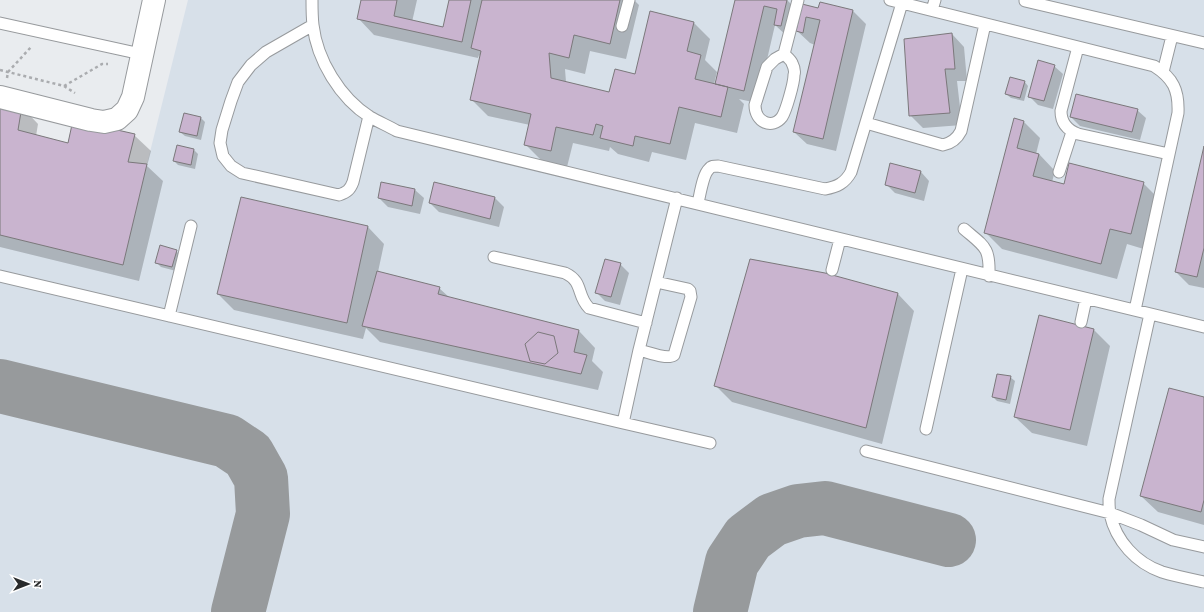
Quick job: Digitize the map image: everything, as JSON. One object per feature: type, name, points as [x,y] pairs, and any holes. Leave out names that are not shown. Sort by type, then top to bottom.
[{"type":"street","points":[[1,98],[91,120],[104,122],[117,119],[127,110],[133,98],[141,54],[154,0]]},
{"type":"lane","points":[[312,0],[313,25],[319,52],[331,77],[348,99],[369,116],[398,131],[698,203],[989,276],[1204,327]]},
{"type":"lane","points":[[622,26],[629,0]]},
{"type":"lane","points":[[784,54],[793,63],[795,75],[794,81],[782,118],[772,123],[766,123],[758,116],[756,105],[767,67],[775,59],[784,54],[798,0]]},
{"type":"lane","points":[[890,0],[902,3],[934,5],[985,24],[1154,66],[1171,80],[1179,101],[1178,112],[1135,310]]},
{"type":"lane","points":[[1025,1],[1204,43]]},
{"type":"lane","points":[[698,203],[705,174],[712,166],[825,189],[833,188],[847,179],[851,172],[902,3]]},
{"type":"lane","points":[[0,23],[141,54]]},
{"type":"lane","points":[[866,123],[937,144],[949,144],[954,141],[961,131],[985,24]]},
{"type":"lane","points":[[313,25],[266,52],[250,65],[238,82],[222,130],[220,143],[223,156],[231,166],[242,173],[339,194],[345,193],[353,182],[369,116]]},
{"type":"lane","points":[[1163,72],[1172,36]]},
{"type":"lane","points":[[1078,47],[1061,111],[1063,123],[1067,128],[1072,132],[1169,154]]},
{"type":"lane","points":[[1059,172],[1072,132]]},
{"type":"lane","points":[[623,423],[639,350],[677,198]]},
{"type":"lane","points":[[169,316],[191,226]]},
{"type":"lane","points":[[964,229],[986,249],[989,257],[989,276]]},
{"type":"lane","points":[[832,270],[840,238]]},
{"type":"lane","points":[[494,257],[565,273],[572,276],[577,282],[584,302],[590,308],[646,323]]},
{"type":"lane","points":[[926,429],[962,269]]},
{"type":"lane","points":[[0,276],[623,423],[710,442]]},
{"type":"lane","points":[[639,350],[666,357],[674,354],[691,297],[688,289],[656,282]]},
{"type":"lane","points":[[1082,322],[1086,299]]},
{"type":"lane","points":[[1150,314],[1109,499],[1110,513],[1114,529],[1122,543],[1133,555],[1146,565],[1161,572],[1204,582]]},
{"type":"lane","points":[[866,451],[1110,513],[1173,540],[1204,547]]},
{"type":"path","points":[[1,98],[8,72],[44,33]]},
{"type":"path","points":[[64,86],[102,64],[115,66]]},
{"type":"path","points":[[0,70],[64,86],[80,97]]},
{"type":"shaded area","points":[[188,0],[1204,0],[1204,612],[0,612],[0,101],[22,106],[18,130],[68,143],[73,120],[135,134],[128,162],[147,164]]},
{"type":"building","points":[[361,0],[397,0],[394,16],[443,27],[449,0],[471,0],[462,42],[357,19]]},
{"type":"building","points":[[482,0],[620,0],[610,44],[574,35],[569,58],[549,53],[551,78],[609,92],[615,69],[635,74],[650,11],[694,22],[687,51],[701,55],[695,79],[728,87],[721,117],[679,107],[670,144],[635,136],[633,146],[600,138],[603,126],[596,124],[593,135],[556,127],[551,151],[524,145],[531,114],[470,100],[481,51],[471,48]]},
{"type":"building","points":[[735,0],[787,0],[781,26],[774,25],[777,9],[764,6],[744,91],[715,84]]},
{"type":"building","points":[[820,2],[853,10],[823,139],[793,132],[820,20],[806,17],[803,33],[796,31],[802,4],[818,8]]},
{"type":"building","points":[[952,33],[955,69],[945,69],[950,113],[909,116],[904,39]]},
{"type":"building","points":[[1038,60],[1055,65],[1044,101],[1028,97]]},
{"type":"building","points":[[1010,77],[1025,81],[1020,98],[1005,94]]},
{"type":"building","points":[[1076,94],[1138,109],[1132,132],[1070,117]]},
{"type":"building","points":[[0,101],[22,106],[18,130],[68,143],[73,120],[135,134],[128,162],[147,164],[123,265],[0,235]]},
{"type":"building","points":[[184,113],[201,117],[197,136],[179,132]]},
{"type":"building","points":[[1014,118],[1024,121],[1017,148],[1039,154],[1033,176],[1064,184],[1069,163],[1144,182],[1131,234],[1110,229],[1101,264],[984,233]]},
{"type":"building","points":[[177,145],[194,149],[191,165],[173,161]]},
{"type":"building","points":[[1204,146],[1204,248],[1197,277],[1175,272]]},
{"type":"building","points":[[890,163],[921,171],[915,193],[885,185]]},
{"type":"building","points":[[381,182],[415,189],[412,206],[378,198]]},
{"type":"building","points":[[434,182],[495,197],[490,219],[429,203]]},
{"type":"building","points":[[241,197],[368,226],[347,323],[217,294]]},
{"type":"building","points":[[160,245],[177,250],[172,267],[155,263]]},
{"type":"building","points":[[605,259],[621,263],[611,297],[595,293]]},
{"type":"building","points":[[750,259],[825,273],[898,293],[866,428],[714,386]]},
{"type":"building","points":[[377,271],[440,287],[438,294],[579,330],[574,352],[587,355],[581,374],[362,326]]},
{"type":"building","points":[[1039,315],[1094,329],[1070,430],[1014,417]]},
{"type":"building","points":[[538,332],[554,336],[558,353],[545,364],[530,361],[525,344]]},
{"type":"building","points":[[997,374],[1011,376],[1006,400],[992,397]]},
{"type":"building","points":[[1169,388],[1204,397],[1204,500],[1201,512],[1140,496]]},
{"type":"taxiway","points":[[0,386],[227,441],[248,455],[261,478],[263,514],[238,612]]},
{"type":"taxiway","points":[[720,612],[732,562],[748,538],[772,520],[798,511],[825,508],[949,540]]}]
